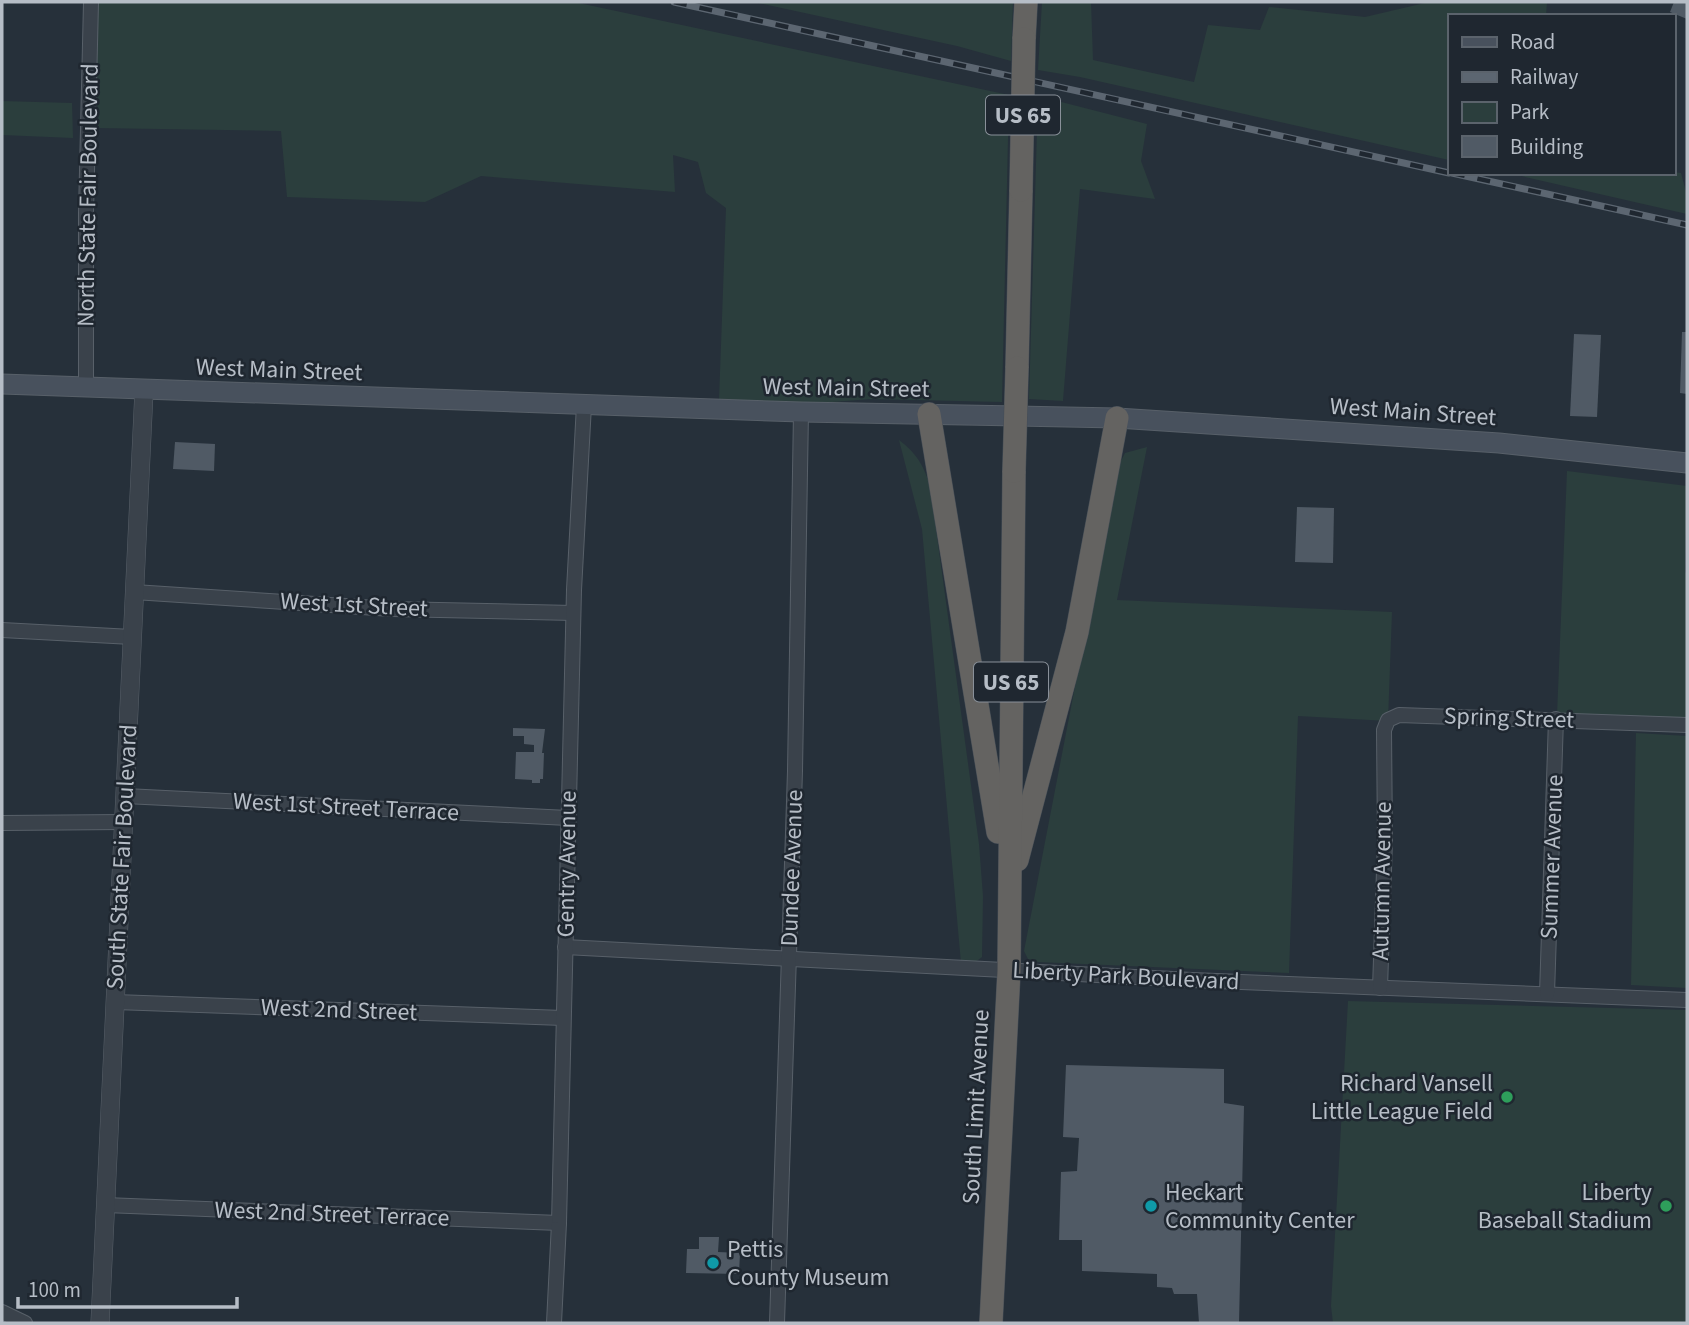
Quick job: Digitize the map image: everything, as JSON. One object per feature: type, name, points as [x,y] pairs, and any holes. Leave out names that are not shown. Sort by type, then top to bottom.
[{"type":"highway","name":"US 65","points":[[1009,894],[1013,471],[1026,2]]},
{"type":"highway","points":[[929,414],[1009,894]]},
{"type":"highway","points":[[1009,894],[1077,632],[1116,418]]},
{"type":"highway","name":"South Limit Avenue","points":[[990,1323],[1009,971],[1009,894]]},
{"type":"main road","name":"West Main Street","points":[[2,384],[801,412],[1116,418],[1499,443],[1687,463]]},
{"type":"street","name":"North State Fair Boulevard","points":[[86,388],[86,213],[91,2]]},
{"type":"street","name":"South State Fair Boulevard","points":[[100,1323],[144,391]]},
{"type":"street","name":"Gentry Avenue","points":[[554,1323],[559,1223],[573,613],[584,405]]},
{"type":"street","name":"Dundee Avenue","points":[[777,1323],[799,626],[801,412]]},
{"type":"street","name":"West 1st Street","points":[[134,592],[392,608],[573,613]]},
{"type":"street","points":[[2,630],[132,637]]},
{"type":"street","name":"Spring Street","points":[[1384,775],[1384,730],[1388,720],[1394,716],[1687,724]]},
{"type":"street","name":"Summer Avenue","points":[[1548,994],[1556,719]]},
{"type":"street","name":"Autumn Avenue","points":[[1380,988],[1385,841],[1384,775]]},
{"type":"street","name":"West 1st Street Terrace","points":[[125,796],[568,817]]},
{"type":"street","points":[[2,822],[123,822]]},
{"type":"street","name":"Liberty Park Boulevard","points":[[565,947],[1009,971],[1687,1000]]},
{"type":"street","name":"West 2nd Street","points":[[115,1002],[563,1018]]},
{"type":"street","name":"West 2nd Street Terrace","points":[[105,1205],[559,1223]]},
{"type":"street","points":[[2,1312],[25,1323]]},
{"type":"green space","points":[[97,2],[574,2],[1009,95],[1002,402],[871,399],[820,403],[719,400],[726,208],[706,193],[698,162],[673,155],[675,192],[481,176],[425,202],[287,197],[281,131],[96,128]]},
{"type":"green space","points":[[754,2],[1013,2],[1011,61],[957,46]]},
{"type":"green space","points":[[1042,2],[1091,2],[1093,60],[1194,82],[1208,25],[1260,30],[1269,7],[1365,17],[1429,2],[1547,2],[1546,14],[1448,14],[1448,160],[1080,77],[1038,70]]},
{"type":"green space","points":[[1038,96],[1147,124],[1141,161],[1155,199],[1080,189],[1063,401],[1029,399]]},
{"type":"green space","points":[[2,101],[72,103],[73,138],[2,135]]},
{"type":"green space","points":[[1681,173],[1687,196],[1687,214],[1517,175]]},
{"type":"green space","points":[[899,440],[918,460],[930,485],[979,844],[983,896],[982,957],[974,963],[961,963],[922,529]]},
{"type":"green space","points":[[1147,447],[1117,600],[1392,612],[1388,721],[1298,716],[1289,973],[1038,962],[1028,959],[1024,951],[1117,469],[1125,453]]},
{"type":"green space","points":[[1567,471],[1687,486],[1687,721],[1557,715]]},
{"type":"green space","points":[[1636,733],[1687,736],[1687,988],[1631,985]]},
{"type":"green space","points":[[1348,1001],[1687,1010],[1687,1323],[1333,1323],[1331,1306]]},
{"type":"building","points":[[1674,2],[1687,2],[1687,19],[1670,12]]},
{"type":"building","points":[[1682,332],[1687,332],[1687,394],[1680,393]]},
{"type":"building","points":[[1574,334],[1601,335],[1597,417],[1570,416]]},
{"type":"building","points":[[175,442],[215,444],[214,471],[173,469]]},
{"type":"building","points":[[1297,507],[1334,508],[1333,563],[1295,562]]},
{"type":"building","points":[[513,728],[545,729],[543,779],[540,779],[540,783],[515,779],[516,752],[534,752],[534,745],[524,744],[524,736],[513,736]]},
{"type":"building","name":"Heckart Community Center","points":[[1066,1065],[1224,1069],[1224,1103],[1244,1106],[1239,1323],[1199,1323],[1197,1294],[1174,1294],[1172,1288],[1157,1287],[1157,1274],[1082,1271],[1082,1240],[1059,1240],[1061,1172],[1077,1171],[1079,1138],[1063,1137]]},
{"type":"building","name":"Pettis County Museum","points":[[699,1237],[719,1237],[718,1252],[740,1253],[739,1274],[686,1273],[687,1249],[699,1249]]},
{"type":"railway","points":[[674,2],[1448,173]]},
{"type":"railway","points":[[1461,175],[1687,225]]},
{"type":"place","name":"Richard Vansell Little League Field","points":[[1507,1097]]},
{"type":"place","name":"Heckart Community Center","points":[[1151,1206]]},
{"type":"place","name":"Liberty Baseball Stadium","points":[[1666,1206]]},
{"type":"place","name":"Pettis County Museum","points":[[713,1263]]}]
